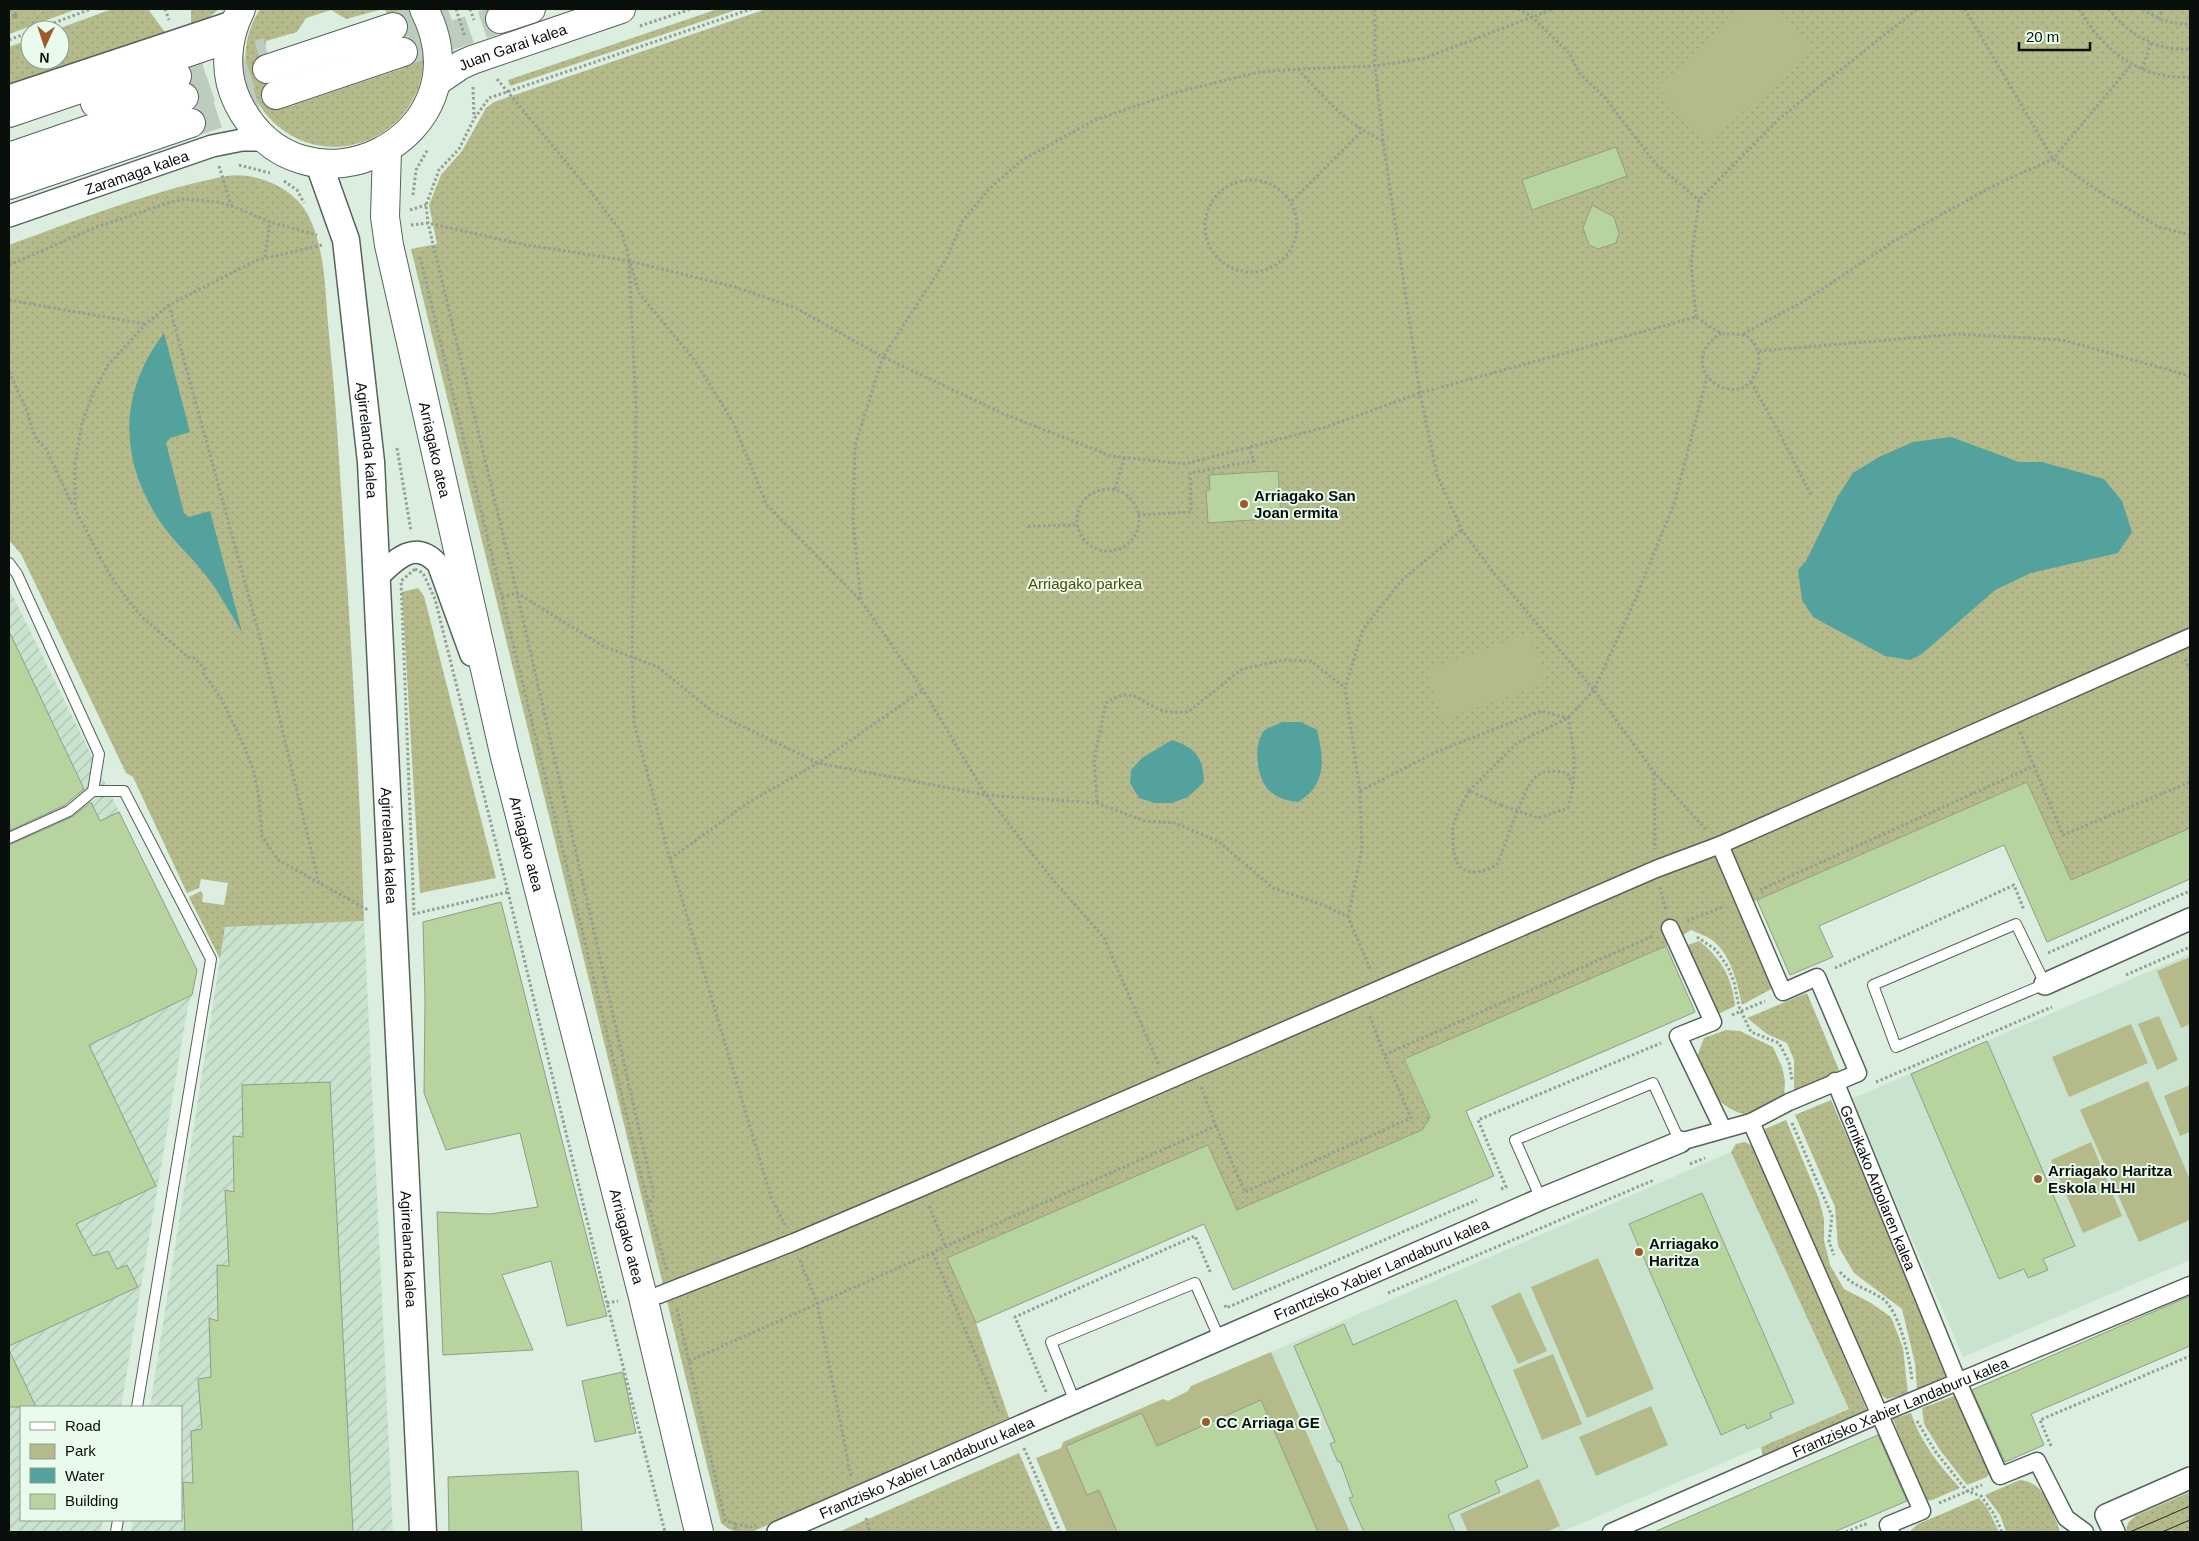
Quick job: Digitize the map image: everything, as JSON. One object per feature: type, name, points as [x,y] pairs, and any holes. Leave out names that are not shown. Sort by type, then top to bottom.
[{"type":"main road","points":[[235,22],[228,66],[233,94],[246,120],[266,140],[282,152],[300,159],[319,164],[354,162],[387,150],[410,132],[426,109],[436,82],[438,54],[433,26],[424,9]]},
{"type":"main road","name":"Juan Garai kalea","points":[[500,19],[531,9]]},
{"type":"main road","name":"Juan Garai kalea","points":[[436,82],[461,64],[489,65],[628,18]]},
{"type":"main road","points":[[9,113],[235,22]]},
{"type":"main road","points":[[267,60],[299,46],[342,44],[389,38],[276,94]]},
{"type":"main road","points":[[9,131],[180,87],[9,156]]},
{"type":"main road","name":"Zaramaga kalea","points":[[9,185],[191,123]]},
{"type":"main road","name":"Arriagako atea","points":[[387,150],[386,224],[498,730],[640,1288],[699,1532]]},
{"type":"street","points":[[9,96],[235,22]]},
{"type":"street","name":"Zaramaga kalea","points":[[9,216],[212,146],[234,141],[266,140]]},
{"type":"street","name":"Agirrelanda kalea","points":[[319,164],[346,240],[371,462],[423,1532]]},
{"type":"street","points":[[378,578],[400,556],[413,553],[430,556],[438,564],[498,730]]},
{"type":"street","points":[[666,1293],[794,1242],[1656,869],[1720,845],[2190,637]]},
{"type":"street","points":[[1720,845],[1783,992],[1817,977],[1858,1072],[1835,1081]]},
{"type":"street","points":[[2045,984],[2190,919]]},
{"type":"street","points":[[1670,928],[1713,1022],[1678,1036],[1723,1129]]},
{"type":"street","name":"Gernikako Arbolaren kalea","points":[[1835,1081],[1958,1382],[2000,1476]]},
{"type":"street","name":"Frantzisko Xabier Landaburu kalea","points":[[778,1532],[1540,1200],[1680,1142],[1751,1122],[1835,1081]]},
{"type":"street","points":[[1751,1122],[1878,1415],[1922,1510],[1888,1525],[1891,1532]]},
{"type":"street","name":"Frantzisko Xabier Landaburu kalea","points":[[1612,1532],[1878,1415],[2190,1285]]},
{"type":"street","points":[[2000,1476],[2037,1461],[2066,1518],[2085,1532]]},
{"type":"street","points":[[2114,1532],[2106,1515],[2190,1478]]},
{"type":"lane","points":[[9,563],[17,574],[99,754],[93,791]]},
{"type":"lane","points":[[9,838],[69,811],[93,791],[124,791],[211,959],[137,1406]]},
{"type":"lane","points":[[2016,924],[2045,984],[1896,1047],[1873,985],[2016,924]]},
{"type":"lane","points":[[1540,1200],[1515,1140],[1652,1083],[1680,1142]]},
{"type":"lane","points":[[1075,1402],[1051,1342],[1195,1283],[1220,1340]]},
{"type":"path","points":[[61,20],[90,9]]},
{"type":"path","points":[[470,9],[489,65],[508,91],[592,192],[622,233],[639,293],[695,361],[733,422],[767,505],[861,601],[923,690],[986,795],[1049,875],[1104,938],[1155,1054],[1164,1082]]},
{"type":"path","points":[[628,18],[692,9]]},
{"type":"path","points":[[644,1210],[654,1195],[517,593],[428,224],[426,206],[439,170],[459,149],[482,105],[489,98],[751,9]]},
{"type":"path","points":[[1375,9],[1375,66],[1383,141],[1420,393],[1437,475],[1462,530],[1494,572],[1594,690],[1654,772],[1720,845]]},
{"type":"path","points":[[1518,9],[1531,16],[1570,54],[1579,73],[1605,98],[1656,164],[1698,200]]},
{"type":"path","points":[[861,601],[852,520],[855,446],[883,357],[947,258],[962,222],[988,190],[1022,160],[1095,120],[1174,93],[1259,72],[1375,66],[1425,58],[1553,9]]},
{"type":"path","points":[[1696,317],[1690,263],[1698,200],[1780,118],[1917,9]]},
{"type":"path","points":[[1965,9],[2053,159],[2101,192],[2159,227],[2190,235]]},
{"type":"path","points":[[2079,9],[2091,30],[2103,43],[2132,64],[2164,75],[2190,77]]},
{"type":"path","points":[[2109,9],[2131,32],[2151,43],[2168,48],[2190,49]]},
{"type":"path","points":[[2143,9],[2158,19],[2171,23],[2190,24]]},
{"type":"path","points":[[2158,19],[2163,9]]},
{"type":"path","points":[[2142,69],[2151,43]]},
{"type":"path","points":[[386,224],[428,224],[521,244],[629,260],[735,287],[796,308],[883,357],[1004,414],[1111,456],[1185,464],[1326,427],[1420,393],[1696,317],[1721,333],[1743,334],[1806,300],[1894,241],[1991,187],[2053,159],[2132,64]]},
{"type":"path","points":[[468,90],[489,65]]},
{"type":"path","points":[[1298,69],[1338,113],[1362,131],[1383,141]]},
{"type":"path","points":[[1292,201],[1362,131]]},
{"type":"path","points":[[415,234],[412,210],[416,170],[430,146]]},
{"type":"path","points":[[232,165],[244,165],[272,174]]},
{"type":"path","points":[[210,169],[226,166]]},
{"type":"path","points":[[278,178],[298,190],[305,205]]},
{"type":"path","points":[[1240,180],[1269,182],[1292,201],[1299,230],[1288,257],[1263,273],[1234,271],[1211,252],[1204,223],[1211,205],[1215,196],[1240,180]]},
{"type":"path","points":[[9,265],[94,228],[184,199],[217,202],[250,212],[270,222],[320,235]]},
{"type":"path","points":[[386,224],[412,210],[426,206]]},
{"type":"path","points":[[265,257],[270,222]]},
{"type":"path","points":[[75,509],[75,464],[82,423],[93,393],[108,365],[146,324],[170,305],[257,260],[327,244],[316,227]]},
{"type":"path","points":[[420,253],[648,1204],[666,1293],[689,1361],[725,1520],[735,1524],[735,1532]]},
{"type":"path","points":[[629,260],[636,409],[632,656],[634,723],[670,859],[771,1197],[794,1242],[817,1303],[852,1482]]},
{"type":"path","points":[[9,300],[146,324]]},
{"type":"path","points":[[170,305],[261,641],[319,883]]},
{"type":"path","points":[[1721,333],[1710,340],[1703,352],[1702,365],[1707,377],[1720,388],[1736,389],[1751,382],[1760,367],[1759,352],[1753,341],[1743,334]]},
{"type":"path","points":[[1759,352],[1958,334],[1996,336],[2063,340],[2190,376]]},
{"type":"path","points":[[9,372],[28,413],[37,440],[46,448],[108,572],[143,618],[188,657],[194,658],[204,668],[204,674],[221,698],[252,769],[259,797],[262,836],[278,860],[371,912],[394,913]]},
{"type":"path","points":[[1573,785],[1567,773],[1550,770],[1536,776],[1523,797],[1497,865],[1482,873],[1471,873],[1460,866],[1453,853],[1453,824],[1469,791],[1517,742],[1568,718],[1594,690],[1635,600],[1674,504],[1707,377]]},
{"type":"path","points":[[1751,382],[1811,495]]},
{"type":"path","points":[[1138,515],[1191,512],[1190,473],[1254,461],[1249,447]]},
{"type":"path","points":[[1115,490],[1124,458]]},
{"type":"path","points":[[1100,490],[1115,490],[1129,496],[1138,509],[1138,515],[1140,524],[1134,538],[1123,549],[1108,552],[1093,549],[1082,539],[1076,525],[1078,509],[1086,497],[1100,490]]},
{"type":"path","points":[[1028,526],[1076,525]]},
{"type":"path","points":[[1379,990],[1348,916],[1362,849],[1360,791],[1345,688],[1363,629],[1402,580],[1462,530]]},
{"type":"path","points":[[415,569],[401,581],[414,914],[508,892]]},
{"type":"path","points":[[502,597],[517,593],[603,646],[658,667],[713,712],[818,763],[986,795],[1097,803],[1146,821],[1175,823],[1219,842],[1273,888],[1326,906],[1348,916]]},
{"type":"path","points":[[435,599],[607,1303],[665,1532]]},
{"type":"path","points":[[1097,803],[1094,760],[1106,703],[1119,694],[1134,696],[1164,711],[1188,712],[1242,669],[1283,660],[1311,661],[1345,688]]},
{"type":"path","points":[[670,859],[748,802],[818,763],[923,690]]},
{"type":"path","points":[[1360,791],[1438,751],[1541,711],[1568,718]]},
{"type":"path","points":[[2013,715],[2063,835],[2190,782]]},
{"type":"path","points":[[1469,791],[1538,818],[1568,808],[1576,766],[1568,718]]},
{"type":"path","points":[[1384,1055],[1742,898],[2034,766]]},
{"type":"path","points":[[1654,772],[1656,869],[1670,928]]},
{"type":"path","points":[[1670,928],[1702,940],[1716,950],[1728,967],[1734,982],[1741,1012],[1751,1032],[1779,1043],[1789,1062],[1792,1084],[1789,1102],[1790,1116],[1832,1216],[1829,1242],[1835,1258]]},
{"type":"path","points":[[2117,979],[2190,947]]},
{"type":"path","points":[[1713,1022],[1741,1012],[1783,992]]},
{"type":"path","points":[[1193,1070],[1245,1192],[1412,1118],[1384,1055],[1363,997]]},
{"type":"path","points":[[1842,1097],[2053,1006]]},
{"type":"path","points":[[689,1361],[1216,1126]]},
{"type":"path","points":[[921,1188],[946,1247]]},
{"type":"path","points":[[933,1252],[1000,1414]]},
{"type":"path","points":[[1838,1266],[1841,1274],[1861,1289],[1882,1298],[1896,1316],[1911,1368],[1916,1420],[1935,1451],[1967,1491],[1981,1496],[1994,1514],[2002,1532]]},
{"type":"path","points":[[2037,1461],[2054,1453],[2040,1420],[2190,1356]]},
{"type":"path","points":[[1024,1447],[1060,1532]]},
{"type":"path","points":[[1922,1510],[2000,1476]]},
{"type":"path","points":[[865,1515],[870,1532]]},
{"type":"path","points":[[1846,1532],[1866,1524],[1869,1532]]},
{"type":"shaded area","points":[[9,588],[197,970],[186,1017],[121,1406],[20,1406],[20,1521],[103,1521],[101,1532],[9,1532]]},
{"type":"shaded area","points":[[364,921],[393,1532],[131,1532],[133,1521],[182,1521],[182,1406],[150,1406],[225,927]]},
{"type":"shaded area","name":"Arriagako Haritza Eskola HLHI","points":[[2190,954],[2190,1260],[1963,1357],[1851,1099]]},
{"type":"shaded area","name":"Arriagako Haritza","points":[[1731,1152],[1849,1409],[1561,1532],[1350,1532],[1271,1352]]},
{"type":"green space","points":[[9,9],[48,9],[9,23]]},
{"type":"green space","points":[[48,9],[77,9],[47,20],[20,20],[20,30],[9,34],[9,23]]},
{"type":"green space","points":[[112,9],[148,9],[167,35],[70,68],[70,24]]},
{"type":"green space","points":[[191,9],[219,9],[206,20],[191,26]]},
{"type":"green space","points":[[260,9],[383,9],[346,19],[331,10],[306,18],[297,32],[266,41],[267,77],[274,94],[285,108],[404,68],[403,43],[397,29],[384,9],[408,9],[418,27],[423,58],[421,79],[410,104],[400,118],[381,134],[343,146],[314,145],[289,134],[268,116],[253,93],[246,67],[248,38]]},
{"type":"green space","points":[[718,9],[739,9],[510,86],[508,80]]},
{"type":"green space","name":"Arriagako parkea","points":[[766,9],[2190,9],[2190,828],[2071,880],[2027,782],[1757,900],[1744,908],[1775,987],[1742,1005],[1732,968],[1723,951],[1709,938],[1691,930],[1666,946],[1404,1060],[1433,1125],[1237,1210],[1208,1145],[947,1258],[976,1323],[1009,1418],[754,1531],[740,1532],[732,1530],[721,1523],[411,249],[437,244],[429,205],[441,175],[462,151],[486,108],[494,102]]},
{"type":"green space","points":[[1744,9],[1777,9],[1813,49],[1709,143],[1657,87]]},
{"type":"green space","points":[[20,43],[20,70],[63,70],[9,88],[9,47]]},
{"type":"green space","points":[[227,176],[250,176],[261,179],[283,189],[292,196],[307,213],[321,253],[335,403],[345,552],[356,736],[364,921],[225,927],[220,959],[189,897],[201,891],[203,895],[202,902],[224,905],[228,883],[201,879],[199,888],[187,893],[133,777],[126,773],[21,554],[9,540],[9,245],[144,197]]},
{"type":"green space","points":[[418,588],[424,596],[496,878],[420,893],[402,592]]},
{"type":"green space","points":[[1529,633],[1547,681],[1443,720],[1426,671]]},
{"type":"green space","points":[[1699,941],[1720,962],[1734,996],[1735,1006],[1716,1015],[1685,946]]},
{"type":"green space","points":[[2190,957],[2190,1024],[2181,1028],[2157,971]]},
{"type":"green space","points":[[1807,993],[1839,1070],[1794,1093],[1794,1060],[1787,1043],[1767,1034],[1747,1018]]},
{"type":"green space","points":[[2159,1016],[2178,1060],[2157,1070],[2138,1024]]},
{"type":"green space","points":[[2131,1024],[2148,1063],[2069,1097],[2052,1057]]},
{"type":"green space","points":[[1726,1030],[1740,1031],[1773,1047],[1782,1067],[1785,1081],[1784,1100],[1760,1112],[1745,1114],[1728,1108],[1706,1086],[1701,1077],[1697,1060],[1704,1038]]},
{"type":"green space","points":[[2148,1081],[2190,1180],[2190,1220],[2139,1242],[2080,1110]]},
{"type":"green space","points":[[2190,1085],[2190,1132],[2180,1136],[2164,1096]]},
{"type":"green space","points":[[1831,1100],[1951,1374],[1917,1389],[1915,1363],[1902,1309],[1854,1273],[1838,1246],[1835,1207],[1795,1115]]},
{"type":"green space","points":[[1786,1120],[1819,1199],[1824,1219],[1824,1240],[1830,1265],[1844,1289],[1871,1303],[1891,1317],[1903,1348],[1908,1394],[1887,1399],[1876,1391],[1760,1131]]},
{"type":"green space","points":[[1745,1142],[1754,1147],[1867,1411],[1763,1457],[1761,1447],[1849,1409],[1731,1152],[1736,1144]]},
{"type":"green space","points":[[2091,1142],[2122,1216],[2083,1233],[2051,1160]]},
{"type":"green space","points":[[1598,1258],[1654,1389],[1587,1418],[1531,1287]]},
{"type":"green space","points":[[1520,1292],[1547,1351],[1518,1364],[1491,1306]]},
{"type":"green space","name":"CC Arriaga GE","points":[[1271,1352],[1350,1532],[1067,1532],[1036,1458],[1061,1448],[1063,1442],[1163,1399],[1168,1401],[1188,1391],[1191,1386]]},
{"type":"green space","points":[[1553,1354],[1582,1424],[1542,1440],[1513,1370]]},
{"type":"green space","points":[[1957,1395],[1991,1471],[1987,1477],[1967,1485],[1940,1450],[1924,1424],[1922,1408]]},
{"type":"green space","points":[[1651,1406],[1668,1445],[1596,1476],[1579,1437]]},
{"type":"green space","points":[[1911,1413],[1931,1453],[1960,1488],[1932,1500],[1927,1501],[1923,1498],[1893,1419]]},
{"type":"green space","points":[[1019,1453],[1053,1532],[839,1532],[852,1526]]},
{"type":"green space","points":[[1539,1479],[1560,1526],[1546,1532],[1468,1532],[1460,1514]]},
{"type":"green space","points":[[2020,1480],[2029,1482],[2042,1492],[2051,1507],[2060,1532],[2006,1532],[2000,1515],[1985,1495]]},
{"type":"green space","points":[[2190,1492],[2190,1532],[2126,1532],[2128,1523],[2135,1516]]},
{"type":"green space","points":[[1979,1498],[1988,1509],[1999,1532],[1909,1532],[1918,1524]]},
{"type":"water","points":[[164,333],[190,432],[170,438],[166,443],[184,513],[189,517],[210,511],[242,632],[219,593],[163,526],[148,502],[138,478],[132,454],[129,429],[131,405],[138,380],[149,357]]},
{"type":"water","points":[[1951,437],[2019,462],[2042,462],[2104,479],[2122,501],[2132,532],[2118,553],[2031,573],[1995,590],[1922,654],[1910,660],[1885,656],[1813,617],[1802,600],[1798,570],[1806,561],[1838,496],[1853,473],[1879,457],[1913,442]]},
{"type":"water","points":[[1282,722],[1301,722],[1317,730],[1322,761],[1319,779],[1314,788],[1298,802],[1278,797],[1272,793],[1263,781],[1258,764],[1257,754],[1260,737],[1264,731]]},
{"type":"water","points":[[1172,740],[1187,746],[1197,755],[1202,766],[1204,782],[1188,797],[1172,803],[1155,803],[1139,798],[1130,783],[1131,770],[1142,758]]},
{"type":"building","points":[[1616,147],[1627,176],[1532,210],[1522,180]]},
{"type":"building","points":[[1592,205],[1614,217],[1619,233],[1616,243],[1598,249],[1589,245],[1583,228]]},
{"type":"building","name":"Arriagako San Joan ermita","points":[[1278,471],[1281,518],[1208,523],[1206,490],[1210,490],[1209,475]]},
{"type":"building","points":[[9,631],[84,789],[65,805],[9,831]]},
{"type":"building","points":[[2027,782],[2071,880],[2190,828],[2190,879],[2047,942],[2004,845],[1819,926],[1833,957],[1790,975],[1757,900]]},
{"type":"building","points":[[91,802],[100,821],[119,812],[197,970],[192,995],[89,1045],[156,1186],[76,1224],[93,1256],[108,1251],[117,1269],[127,1265],[138,1287],[9,1346],[9,845],[72,817]]},
{"type":"building","points":[[501,902],[607,1316],[567,1326],[551,1261],[502,1275],[533,1350],[443,1355],[437,1212],[490,1214],[538,1207],[520,1133],[446,1150],[424,1093],[425,1001],[423,922]]},
{"type":"building","points":[[1666,946],[1695,1012],[1466,1111],[1494,1176],[1233,1290],[1204,1224],[976,1323],[947,1258],[1208,1145],[1237,1210],[1422,1130],[1430,1117],[1404,1059]]},
{"type":"building","points":[[1987,1041],[2075,1246],[2043,1259],[2048,1270],[2028,1278],[2024,1269],[1999,1279],[1911,1074]]},
{"type":"building","points":[[330,1082],[353,1532],[185,1532],[183,1482],[193,1483],[191,1431],[202,1429],[198,1379],[211,1377],[209,1318],[218,1321],[217,1265],[229,1266],[225,1190],[234,1192],[233,1136],[243,1137],[242,1085]]},
{"type":"building","points":[[1702,1193],[1794,1403],[1770,1413],[1772,1418],[1747,1429],[1745,1424],[1721,1435],[1629,1224]]},
{"type":"building","points":[[2190,1296],[2190,1346],[2031,1414],[2044,1445],[2005,1462],[1972,1390]]},
{"type":"building","points":[[1456,1300],[1528,1467],[1495,1481],[1500,1492],[1448,1515],[1455,1532],[1364,1532],[1349,1498],[1353,1497],[1340,1461],[1338,1462],[1330,1444],[1335,1442],[1294,1346],[1344,1324],[1353,1345]]},
{"type":"building","points":[[9,1350],[36,1406],[9,1407]]},
{"type":"building","points":[[623,1372],[636,1433],[595,1442],[582,1381]]},
{"type":"building","name":"CC Arriaga GE","points":[[1261,1400],[1318,1532],[1117,1532],[1099,1490],[1087,1495],[1066,1446],[1142,1413],[1157,1446]]},
{"type":"building","points":[[1878,1435],[1907,1501],[1834,1532],[1654,1532]]},
{"type":"building","points":[[578,1471],[582,1532],[449,1532],[448,1477]]},
{"type":"tunnel","points":[[393,27],[448,9]]},
{"type":"tunnel","points":[[403,52],[500,19]]},
{"type":"tunnel","points":[[177,76],[267,52]]},
{"type":"tunnel","points":[[184,97],[252,74]]},
{"type":"tunnel","points":[[191,123],[276,95]]},
{"type":"tram line","points":[[2130,1532],[2190,1506]]},
{"type":"tram line","points":[[2162,1532],[2190,1520]]},
{"type":"place","name":"Arriagako San Joan ermita","points":[[1244,504]]},
{"type":"place","name":"Arriagako Haritza Eskola HLHI","points":[[2038,1179]]},
{"type":"place","name":"Arriagako Haritza","points":[[1639,1252]]},
{"type":"place","name":"CC Arriaga GE","points":[[1206,1422]]}]
